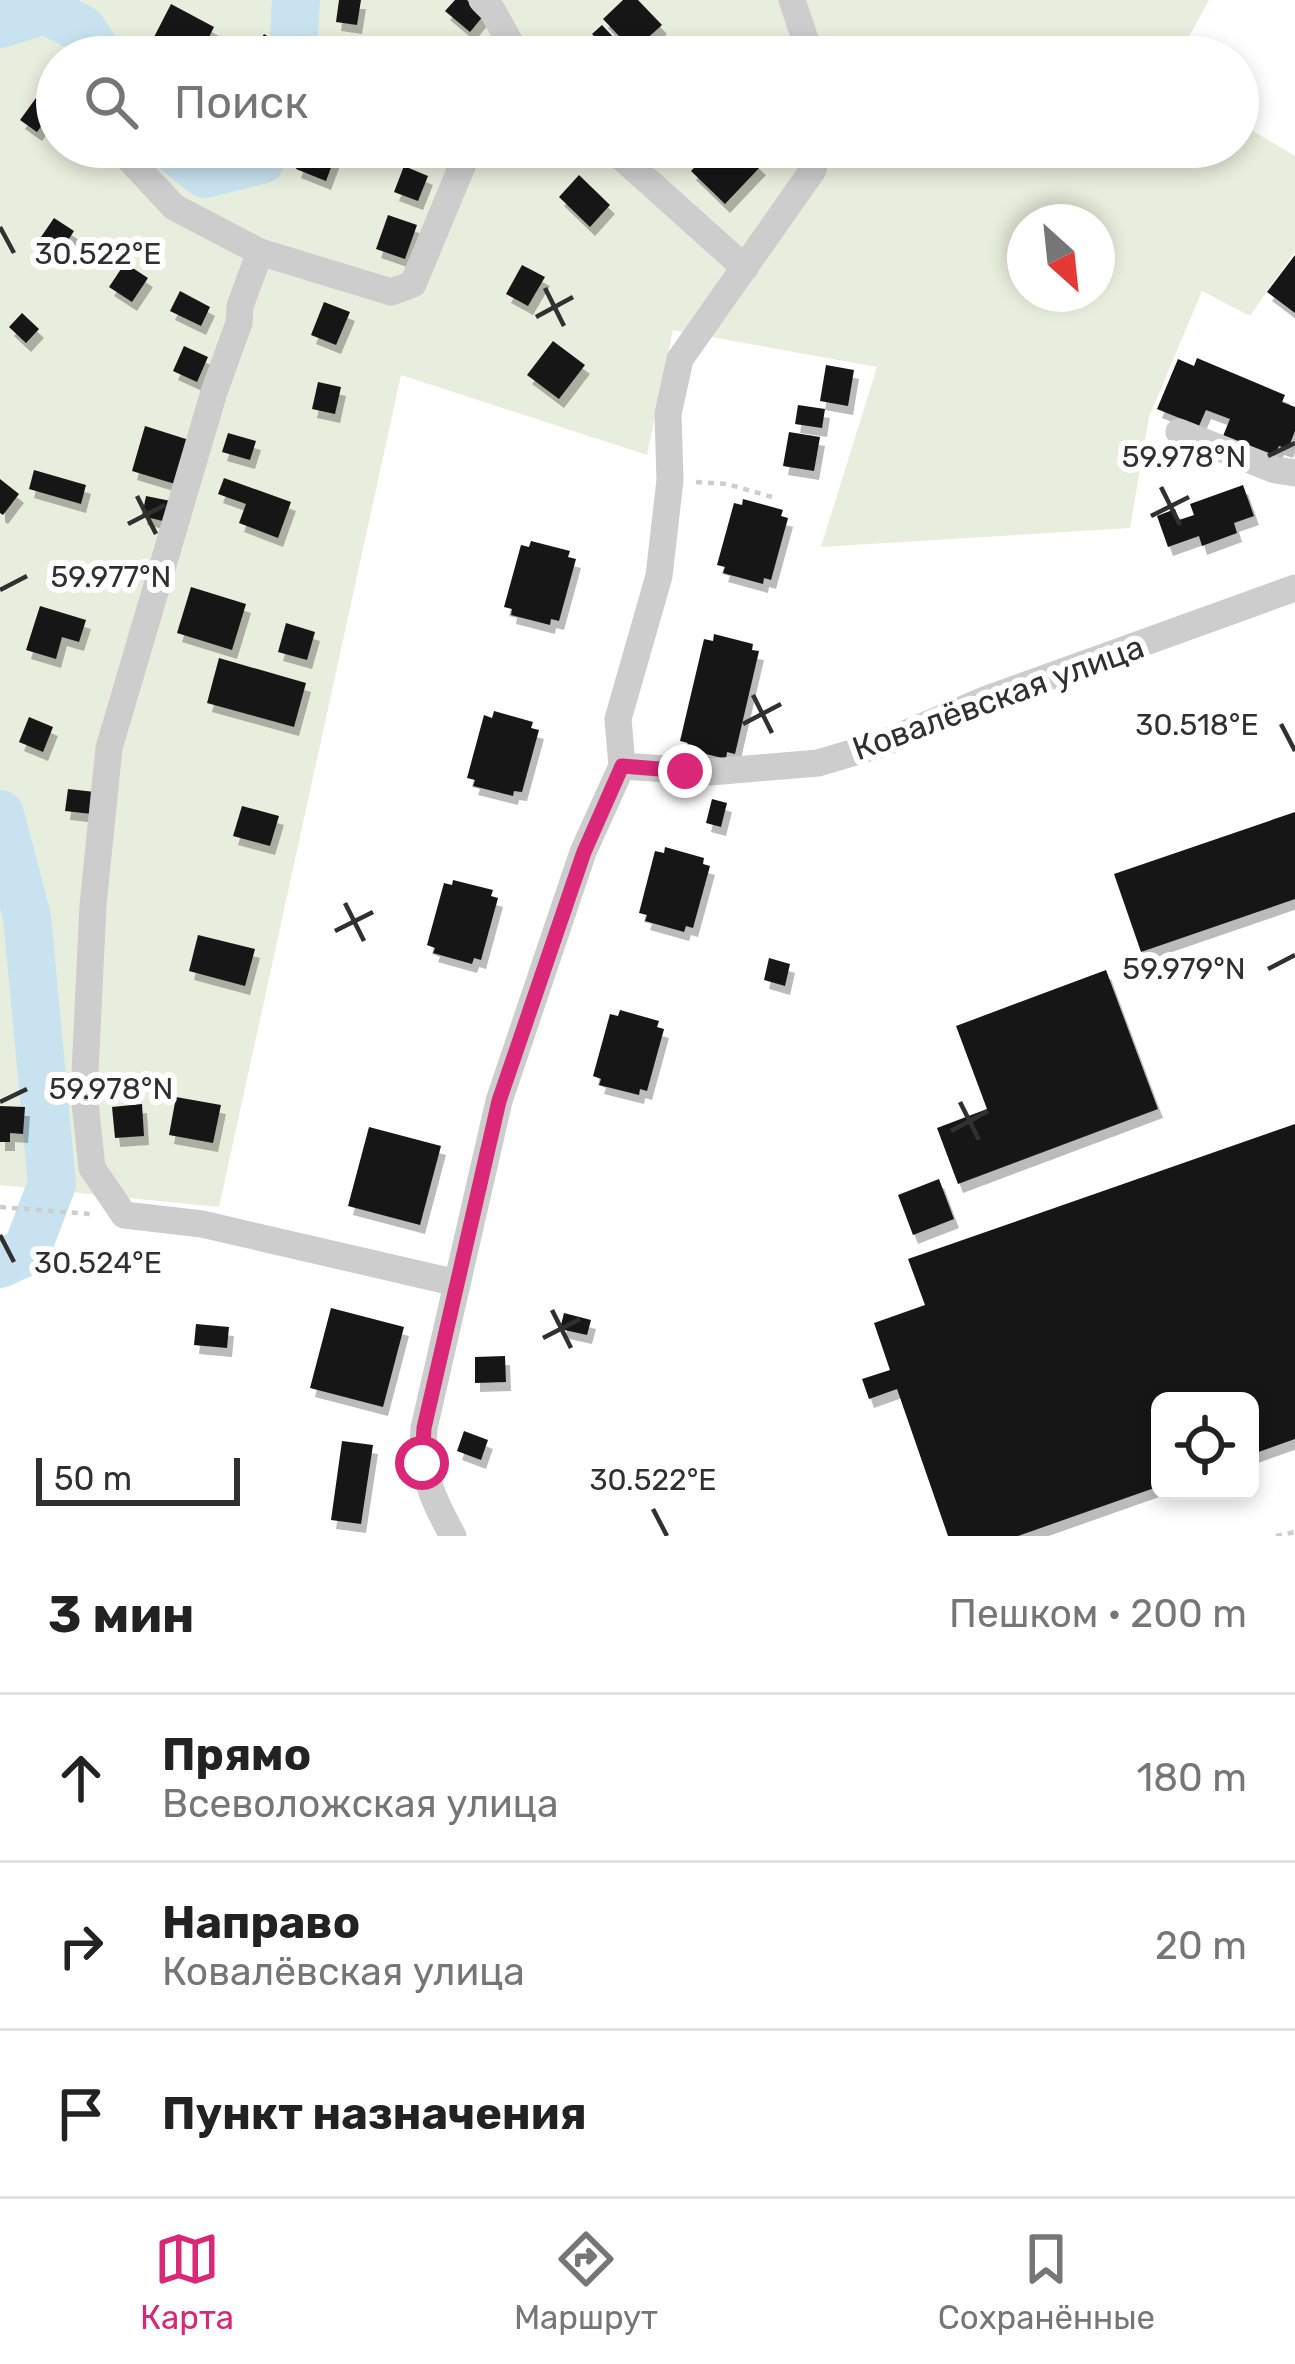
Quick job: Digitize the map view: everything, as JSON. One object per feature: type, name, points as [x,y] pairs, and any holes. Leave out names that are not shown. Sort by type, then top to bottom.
[{"type":"street","points":[[482,0],[506,36]]},
{"type":"street","points":[[792,0],[804,36]]},
{"type":"street","points":[[138,168],[174,207],[260,252],[391,292],[412,284],[461,168]]},
{"type":"street","points":[[633,168],[745,268]]},
{"type":"street","points":[[453,1536],[431,1496],[422,1463],[424,1428],[499,1101],[584,852],[622,766],[618,719],[659,576],[670,480],[668,414],[680,359],[813,168]]},
{"type":"street","points":[[260,252],[109,748],[93,905],[84,1094],[92,1168],[124,1215],[202,1224],[457,1283]]},
{"type":"street","points":[[1179,432],[1295,473]]},
{"type":"street","name":"Ковалёвская улица","points":[[622,766],[711,772],[818,763],[879,746],[987,699],[1295,588]]},
{"type":"path","points":[[670,480],[727,484],[772,496]]},
{"type":"path","points":[[0,1207],[68,1213]]},
{"type":"path","points":[[1276,1536],[1295,1532]]},
{"type":"green space","points":[[0,0],[1209,0],[1189,36],[36,36],[36,168],[1259,168],[1259,135],[1295,156],[1295,251],[1250,316],[1202,291],[1149,417],[1130,528],[821,547],[877,367],[673,330],[647,455],[401,375],[219,1207],[0,1185]]},
{"type":"water","points":[[56,1103],[64,1155],[63,1213],[48,1242],[0,1274],[0,1241],[27,1224],[36,1176],[32,1107]]},
{"type":"building","points":[[339,0],[361,0],[357,25],[336,22]]},
{"type":"building","points":[[455,0],[467,0],[484,15],[470,32],[445,11]]},
{"type":"building","points":[[623,0],[638,0],[662,25],[650,36],[619,36],[603,19]]},
{"type":"building","points":[[171,4],[214,27],[210,36],[155,36]]},
{"type":"building","points":[[602,25],[612,36],[594,36]]},
{"type":"building","points":[[36,98],[36,131],[20,120]]},
{"type":"building","points":[[296,168],[331,168],[326,181]]},
{"type":"building","points":[[403,168],[428,176],[418,201],[394,192]]},
{"type":"building","points":[[694,168],[759,168],[725,204],[691,171]]},
{"type":"building","points":[[579,175],[610,205],[590,227],[559,197]]},
{"type":"building","points":[[388,215],[417,225],[405,259],[376,249]]},
{"type":"building","points":[[54,218],[74,231],[61,251],[41,237]]},
{"type":"building","points":[[1295,255],[1295,313],[1267,292]]},
{"type":"building","points":[[125,263],[148,278],[132,302],[109,287]]},
{"type":"building","points":[[522,265],[545,277],[528,306],[506,294]]},
{"type":"building","points":[[180,291],[210,307],[201,326],[170,311]]},
{"type":"building","points":[[324,302],[350,312],[336,345],[311,335]]},
{"type":"building","points":[[22,313],[39,329],[26,343],[9,327]]},
{"type":"building","points":[[553,341],[585,365],[559,399],[527,375]]},
{"type":"building","points":[[184,346],[208,357],[197,382],[173,371]]},
{"type":"building","points":[[1197,358],[1285,395],[1282,402],[1295,407],[1295,431],[1288,449],[1279,446],[1274,457],[1223,436],[1230,419],[1206,410],[1199,426],[1157,409],[1178,359],[1194,366]]},
{"type":"building","points":[[826,365],[854,370],[848,406],[820,401]]},
{"type":"building","points":[[318,382],[341,387],[335,414],[312,409]]},
{"type":"building","points":[[798,405],[825,409],[822,428],[795,424]]},
{"type":"building","points":[[145,426],[189,440],[175,484],[132,471]]},
{"type":"building","points":[[789,432],[820,437],[814,471],[783,466]]},
{"type":"building","points":[[228,433],[256,441],[250,460],[222,452]]},
{"type":"building","points":[[34,470],[86,485],[81,504],[29,489]]},
{"type":"building","points":[[224,478],[291,502],[278,538],[239,523],[246,504],[218,494]]},
{"type":"building","points":[[0,479],[19,494],[3,515],[0,513]]},
{"type":"building","points":[[1243,485],[1254,516],[1234,523],[1237,533],[1202,546],[1199,536],[1168,547],[1157,516],[1175,509],[1179,520],[1194,515],[1190,504]]},
{"type":"building","points":[[146,496],[176,502],[171,523],[142,516]]},
{"type":"building","points":[[743,499],[783,510],[781,516],[788,518],[771,580],[764,578],[763,584],[723,573],[725,567],[717,565],[734,503],[742,505]]},
{"type":"building","points":[[531,541],[570,551],[568,557],[576,559],[559,621],[551,619],[550,625],[511,615],[512,609],[504,607],[521,545],[529,547]]},
{"type":"building","points":[[191,587],[246,604],[232,650],[177,633]]},
{"type":"building","points":[[40,606],[86,620],[79,642],[62,637],[56,659],[26,650]]},
{"type":"building","points":[[286,623],[315,632],[307,660],[278,652]]},
{"type":"building","points":[[714,634],[753,644],[752,650],[759,651],[735,754],[727,752],[726,759],[686,749],[688,743],[680,741],[704,639],[713,641]]},
{"type":"building","points":[[219,658],[306,683],[294,727],[207,703]]},
{"type":"building","points":[[494,711],[533,722],[531,728],[539,730],[522,792],[514,791],[513,796],[473,786],[475,780],[467,778],[484,715],[492,718]]},
{"type":"building","points":[[29,717],[53,727],[43,752],[19,742]]},
{"type":"building","points":[[68,789],[95,792],[92,814],[65,811]]},
{"type":"building","points":[[712,799],[727,803],[721,827],[706,823]]},
{"type":"building","points":[[242,806],[279,816],[270,846],[233,836]]},
{"type":"building","points":[[1295,812],[1295,899],[1141,952],[1114,874]]},
{"type":"building","points":[[665,847],[704,858],[703,864],[710,866],[693,928],[686,926],[684,932],[645,921],[647,915],[639,913],[655,851],[664,853]]},
{"type":"building","points":[[453,880],[493,890],[491,896],[498,898],[481,960],[474,958],[472,964],[433,953],[435,948],[427,945],[444,883],[452,885]]},
{"type":"building","points":[[198,935],[255,949],[245,986],[189,971]]},
{"type":"building","points":[[769,958],[790,964],[785,986],[764,980]]},
{"type":"building","points":[[1106,970],[1158,1109],[958,1184],[937,1128],[987,1109],[956,1026]]},
{"type":"building","points":[[620,1010],[659,1021],[657,1027],[664,1029],[647,1091],[640,1089],[639,1095],[599,1085],[601,1079],[593,1076],[610,1014],[618,1016]]},
{"type":"building","points":[[176,1097],[221,1105],[213,1143],[169,1135]]},
{"type":"building","points":[[142,1104],[144,1136],[115,1138],[112,1107]]},
{"type":"building","points":[[0,1106],[25,1107],[23,1134],[10,1133],[10,1142],[0,1142]]},
{"type":"building","points":[[1295,1124],[1295,1439],[1259,1452],[1259,1392],[1151,1392],[1151,1489],[1018,1536],[948,1536],[897,1389],[869,1399],[862,1379],[890,1370],[874,1323],[925,1305],[908,1259]]},
{"type":"building","points":[[369,1127],[441,1146],[420,1225],[348,1206]]},
{"type":"building","points":[[939,1179],[954,1219],[913,1235],[898,1195]]},
{"type":"building","points":[[331,1308],[404,1327],[383,1407],[310,1388]]},
{"type":"building","points":[[564,1313],[591,1320],[587,1335],[560,1329]]},
{"type":"building","points":[[196,1324],[229,1327],[227,1348],[194,1345]]},
{"type":"building","points":[[505,1356],[506,1382],[475,1383],[475,1357]]},
{"type":"building","points":[[464,1431],[488,1440],[481,1460],[457,1451]]},
{"type":"building","points":[[342,1441],[373,1445],[361,1524],[331,1520]]},
{"type":"waterway","points":[[294,36],[296,0]]},
{"type":"waterway","points":[[0,24],[45,10],[86,36]]},
{"type":"waterway","points":[[197,168],[205,174],[229,168]]},
{"type":"waterway","points":[[0,814],[27,917],[52,1184],[26,1252],[0,1264]]},
{"type":"route","points":[[422,1463],[424,1428],[499,1101],[584,852],[622,766],[685,771]]}]
